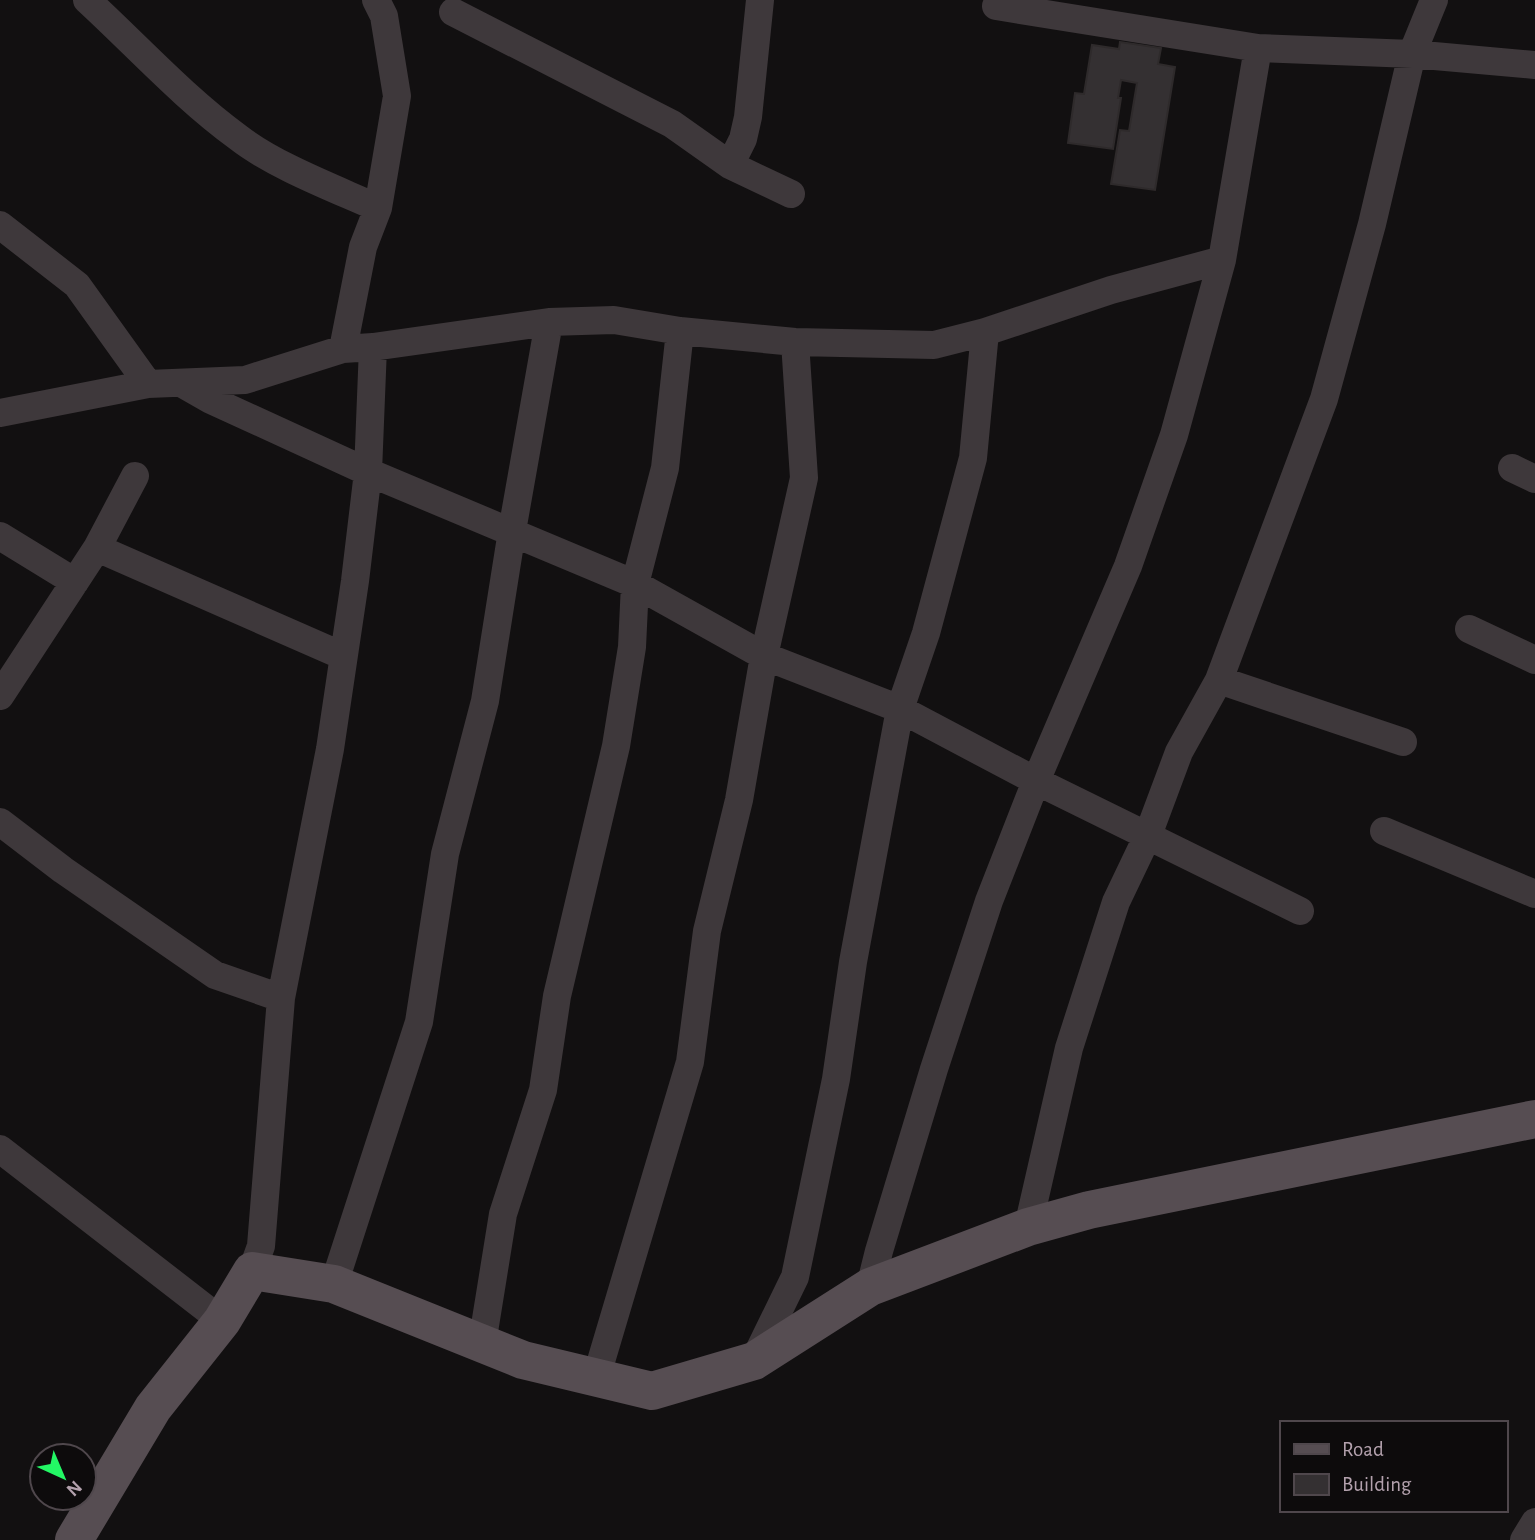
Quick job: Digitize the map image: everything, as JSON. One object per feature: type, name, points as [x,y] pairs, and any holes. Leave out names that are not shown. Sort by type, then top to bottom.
[{"type":"main road","points":[[74,1540],[153,1408],[222,1321],[252,1271],[334,1284],[523,1360],[652,1391],[754,1361],[870,1287],[1028,1227],[1089,1210],[1535,1119]]},
{"type":"street","points":[[87,0],[240,140],[285,165],[378,208]]},
{"type":"street","points":[[343,349],[363,247],[378,208],[397,96],[384,16],[376,0]]},
{"type":"street","points":[[730,165],[743,139],[748,117],[760,0]]},
{"type":"street","points":[[999,0],[996,6],[1258,48],[1412,54],[1535,65]]},
{"type":"street","points":[[1028,1227],[1069,1048],[1116,902],[1149,835],[1179,752],[1219,680],[1324,399],[1372,224],[1412,54],[1434,0]]},
{"type":"street","points":[[453,12],[672,124],[730,165],[791,194]]},
{"type":"street","points":[[870,1287],[930,1082],[989,901],[1137,540],[1174,435],[1222,260],[1258,48]]},
{"type":"street","points":[[0,225],[77,285],[148,384]]},
{"type":"street","points":[[0,413],[148,384],[245,380],[343,349],[549,322],[614,320],[680,331],[794,342],[934,345],[985,332],[1111,290],[1222,260]]},
{"type":"street","points":[[334,1284],[419,1022],[445,854],[485,701],[549,322]]},
{"type":"street","points":[[482,1344],[503,1214],[543,1090],[558,996],[616,746],[632,647],[635,584],[665,468],[680,331]]},
{"type":"street","points":[[754,1361],[795,1276],[836,1079],[853,962],[900,709],[926,633],[973,458],[985,332]]},
{"type":"street","points":[[596,1378],[690,1062],[707,931],[739,800],[764,656],[804,478],[794,342]]},
{"type":"street","points":[[252,1271],[261,1246],[281,998],[330,749],[355,581],[368,472],[373,347]]},
{"type":"street","points":[[183,384],[211,400],[368,472],[635,584],[764,656],[900,709],[1036,781],[1300,911]]},
{"type":"street","points":[[0,696],[97,548],[135,476]]},
{"type":"street","points":[[0,536],[75,582]]},
{"type":"street","points":[[97,548],[343,656]]},
{"type":"street","points":[[1469,629],[1535,660]]},
{"type":"street","points":[[1219,680],[1403,742]]},
{"type":"street","points":[[0,822],[63,870],[215,975],[281,998]]},
{"type":"street","points":[[1384,831],[1535,894]]},
{"type":"street","points":[[0,1149],[222,1321]]},
{"type":"street","points":[[1524,1540],[1535,1521]]},
{"type":"building","points":[[1120,42],[1161,48],[1158,64],[1175,67],[1155,190],[1111,184],[1120,130],[1129,131],[1137,83],[1121,80],[1113,149],[1068,143],[1075,93],[1084,94],[1092,45],[1119,49]]}]
